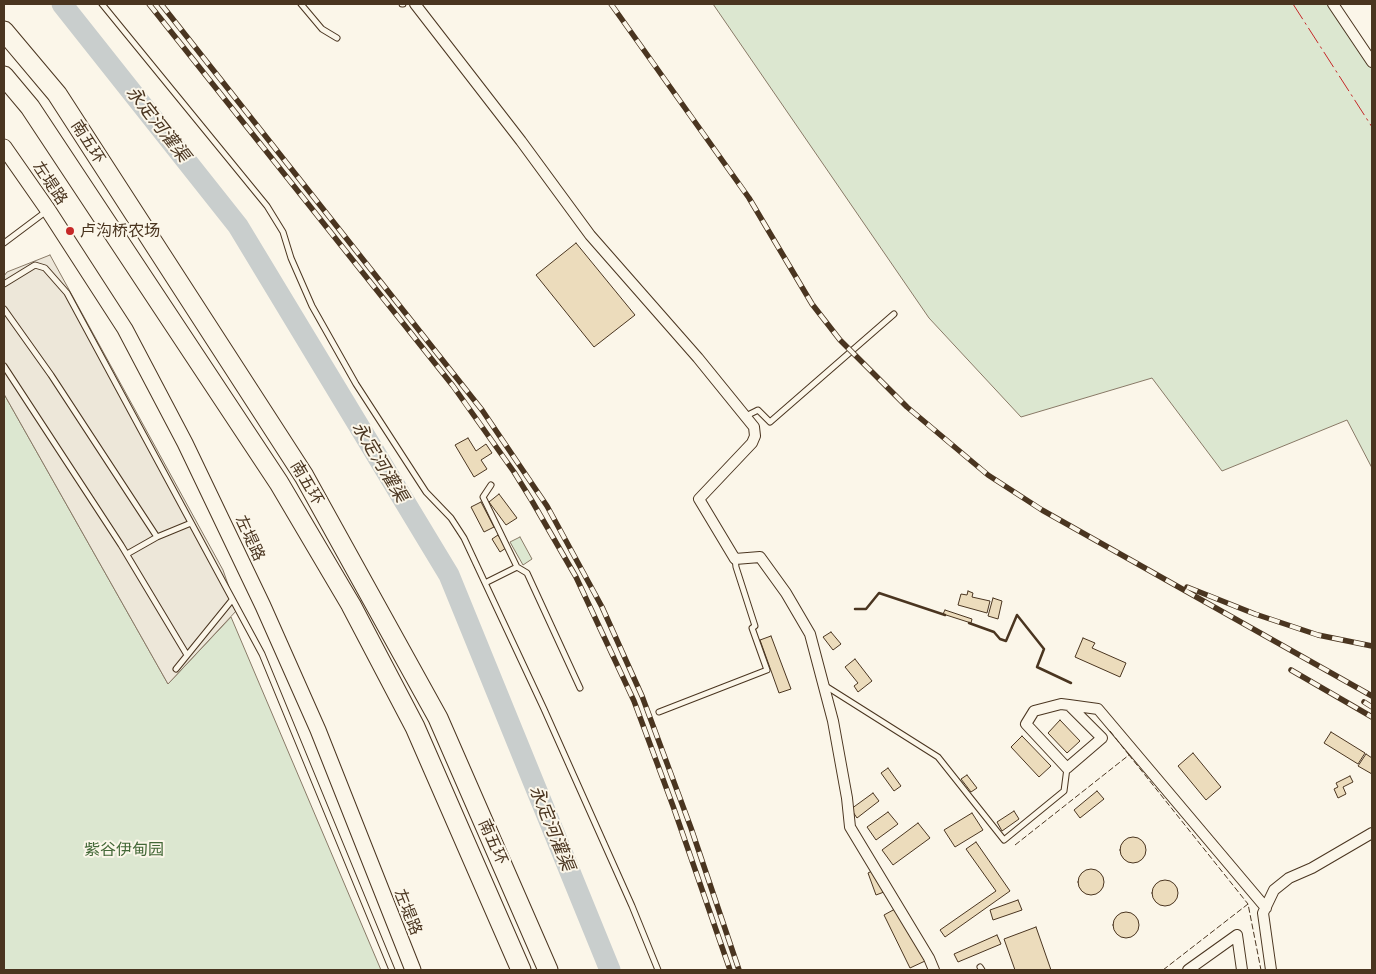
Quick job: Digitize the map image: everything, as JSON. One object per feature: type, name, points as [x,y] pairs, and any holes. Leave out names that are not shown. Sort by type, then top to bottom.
[{"type":"highway","name":"南五环","points":[[4,32],[57,94],[304,476],[438,718],[548,970]]},
{"type":"highway","name":"南五环","points":[[4,76],[30,107],[279,483],[351,605],[415,727],[521,970]]},
{"type":"main road","name":"左堤路","points":[[4,147],[48,210],[125,329],[185,443],[263,606],[318,730],[413,970]]},
{"type":"street","points":[[415,4],[521,141],[590,235],[754,426],[752,442],[699,499],[736,559],[760,557],[786,593],[810,634],[833,721],[847,798],[850,827],[929,958],[934,970]]},
{"type":"street","points":[[1334,4],[1372,62]]},
{"type":"street","points":[[1068,705],[1102,738],[1067,768],[1026,724],[1034,711],[1061,704],[1098,709],[1266,908]]},
{"type":"street","points":[[1271,970],[1264,913],[1274,890],[1289,878],[1312,868],[1372,833]]},
{"type":"street","points":[[1188,970],[1237,935],[1242,970]]},
{"type":"lane","points":[[102,4],[267,206],[283,232],[291,258],[312,306],[356,384],[426,492],[451,518],[464,538],[624,888],[658,970]]},
{"type":"lane","points":[[301,4],[322,30],[337,38]]},
{"type":"lane","points":[[4,243],[48,210]]},
{"type":"lane","points":[[4,284],[35,265],[45,268],[67,293],[262,654],[392,970]]},
{"type":"lane","points":[[4,309],[51,375],[157,537]]},
{"type":"lane","points":[[746,417],[758,410],[770,422],[894,314]]},
{"type":"lane","points":[[4,366],[127,554],[187,655]]},
{"type":"lane","points":[[491,485],[483,497],[518,567],[527,572],[580,688]]},
{"type":"lane","points":[[127,554],[157,537],[191,523]]},
{"type":"lane","points":[[659,712],[767,670],[752,628],[755,626],[736,567],[736,559]]},
{"type":"lane","points":[[485,582],[518,567]]},
{"type":"lane","points":[[176,669],[232,600]]},
{"type":"lane","points":[[823,684],[938,757],[1004,840],[1064,791],[1067,768]]},
{"type":"green space","points":[[713,4],[1337,4],[1372,56],[1372,468],[1347,420],[1222,471],[1152,378],[1021,417],[929,318]]},
{"type":"green space","name":"紫谷伊甸园","points":[[4,394],[168,684],[231,617],[381,970],[4,970]]},
{"type":"green space","points":[[520,537],[532,559],[523,565],[510,542]]},
{"type":"shaded area","points":[[50,255],[223,570],[237,610],[168,684],[4,394],[4,276],[7,272]]},
{"type":"building","points":[[576,243],[635,315],[594,347],[536,275]]},
{"type":"building","points":[[468,438],[476,451],[486,444],[492,453],[481,460],[487,469],[474,477],[455,445]]},
{"type":"building","points":[[499,494],[517,518],[506,525],[489,502]]},
{"type":"building","points":[[481,502],[494,527],[484,532],[471,507]]},
{"type":"building","points":[[498,535],[506,548],[500,552],[492,539]]},
{"type":"building","points":[[968,591],[973,593],[972,597],[990,601],[987,613],[958,605],[961,594],[967,595]]},
{"type":"building","points":[[993,598],[1002,601],[998,619],[988,616]]},
{"type":"building","points":[[945,610],[972,619],[971,623],[943,614]]},
{"type":"building","points":[[831,632],[841,644],[833,650],[823,637]]},
{"type":"building","points":[[771,636],[791,689],[779,693],[760,640]]},
{"type":"building","points":[[1083,638],[1095,643],[1092,648],[1126,663],[1120,677],[1075,657]]},
{"type":"building","points":[[855,659],[872,681],[858,692],[854,686],[858,683],[845,667]]},
{"type":"building","points":[[1060,720],[1080,741],[1067,753],[1048,733]]},
{"type":"building","points":[[1331,732],[1365,753],[1358,764],[1324,743]]},
{"type":"building","points":[[1022,736],[1051,766],[1039,777],[1011,747]]},
{"type":"building","points":[[1193,753],[1221,787],[1206,800],[1178,766]]},
{"type":"building","points":[[1366,754],[1372,758],[1372,774],[1358,766]]},
{"type":"building","points":[[888,768],[901,786],[894,791],[881,773]]},
{"type":"building","points":[[967,775],[977,788],[971,792],[961,779]]},
{"type":"building","points":[[1350,776],[1353,782],[1343,787],[1346,794],[1338,798],[1334,789],[1338,787],[1336,783]]},
{"type":"building","points":[[1097,791],[1104,799],[1080,818],[1074,810]]},
{"type":"building","points":[[873,793],[879,801],[857,818],[851,809]]},
{"type":"building","points":[[1014,811],[1019,819],[1002,831],[997,822]]},
{"type":"building","points":[[888,812],[898,824],[876,840],[867,827]]},
{"type":"building","points":[[972,813],[983,830],[955,847],[944,830]]},
{"type":"building","points":[[918,823],[930,838],[893,865],[882,850]]},
{"type":"building","points":[[1133,837],[1142,841],[1146,850],[1142,859],[1133,863],[1124,859],[1120,850],[1124,841]]},
{"type":"building","points":[[976,842],[1010,891],[945,937],[940,930],[996,891],[966,849]]},
{"type":"building","points":[[1091,869],[1100,873],[1104,882],[1100,891],[1091,895],[1082,891],[1078,882],[1082,873]]},
{"type":"building","points":[[874,870],[884,892],[876,895],[868,873]]},
{"type":"building","points":[[1165,880],[1174,884],[1178,893],[1174,902],[1165,906],[1156,902],[1152,893],[1156,884]]},
{"type":"building","points":[[1018,900],[1022,910],[993,920],[990,910]]},
{"type":"building","points":[[895,909],[925,961],[910,968],[884,915]]},
{"type":"building","points":[[1126,912],[1135,916],[1139,925],[1135,934],[1126,938],[1117,934],[1113,925],[1117,916]]},
{"type":"building","points":[[1036,927],[1051,970],[1015,970],[1004,939]]},
{"type":"building","points":[[997,935],[1001,944],[958,962],[954,954]]},
{"type":"waterway","name":"永定河灌渠","points":[[62,4],[238,226],[449,575],[610,970]]},
{"type":"railway","points":[[149,4],[453,386],[514,472],[532,501],[576,577],[634,701],[730,970]]},
{"type":"railway","points":[[161,4],[482,410],[547,506],[602,607],[642,696],[691,828],[739,970]]},
{"type":"railway","points":[[611,4],[749,198],[812,304],[840,340],[907,407],[988,475],[1042,510],[1372,696]]},
{"type":"railway","points":[[1187,587],[1255,614],[1318,635],[1372,646]]},
{"type":"railway","points":[[1291,670],[1372,717]]},
{"type":"railway","points":[[1364,702],[1372,707]]},
{"type":"fence","points":[[1110,731],[1129,755]]},
{"type":"fence","points":[[1015,845],[1129,755],[1248,904]]},
{"type":"fence","points":[[1163,970],[1248,904],[1261,970]]},
{"type":"wall","points":[[855,609],[866,609],[879,593],[945,615]]},
{"type":"wall","points":[[969,623],[994,632],[1000,639],[1006,641],[1017,615],[1044,649],[1037,667],[1071,683]]},
{"type":"power","points":[[1293,4],[1372,127]]},
{"type":"place","name":"卢沟桥农场","points":[[70,231]]}]
